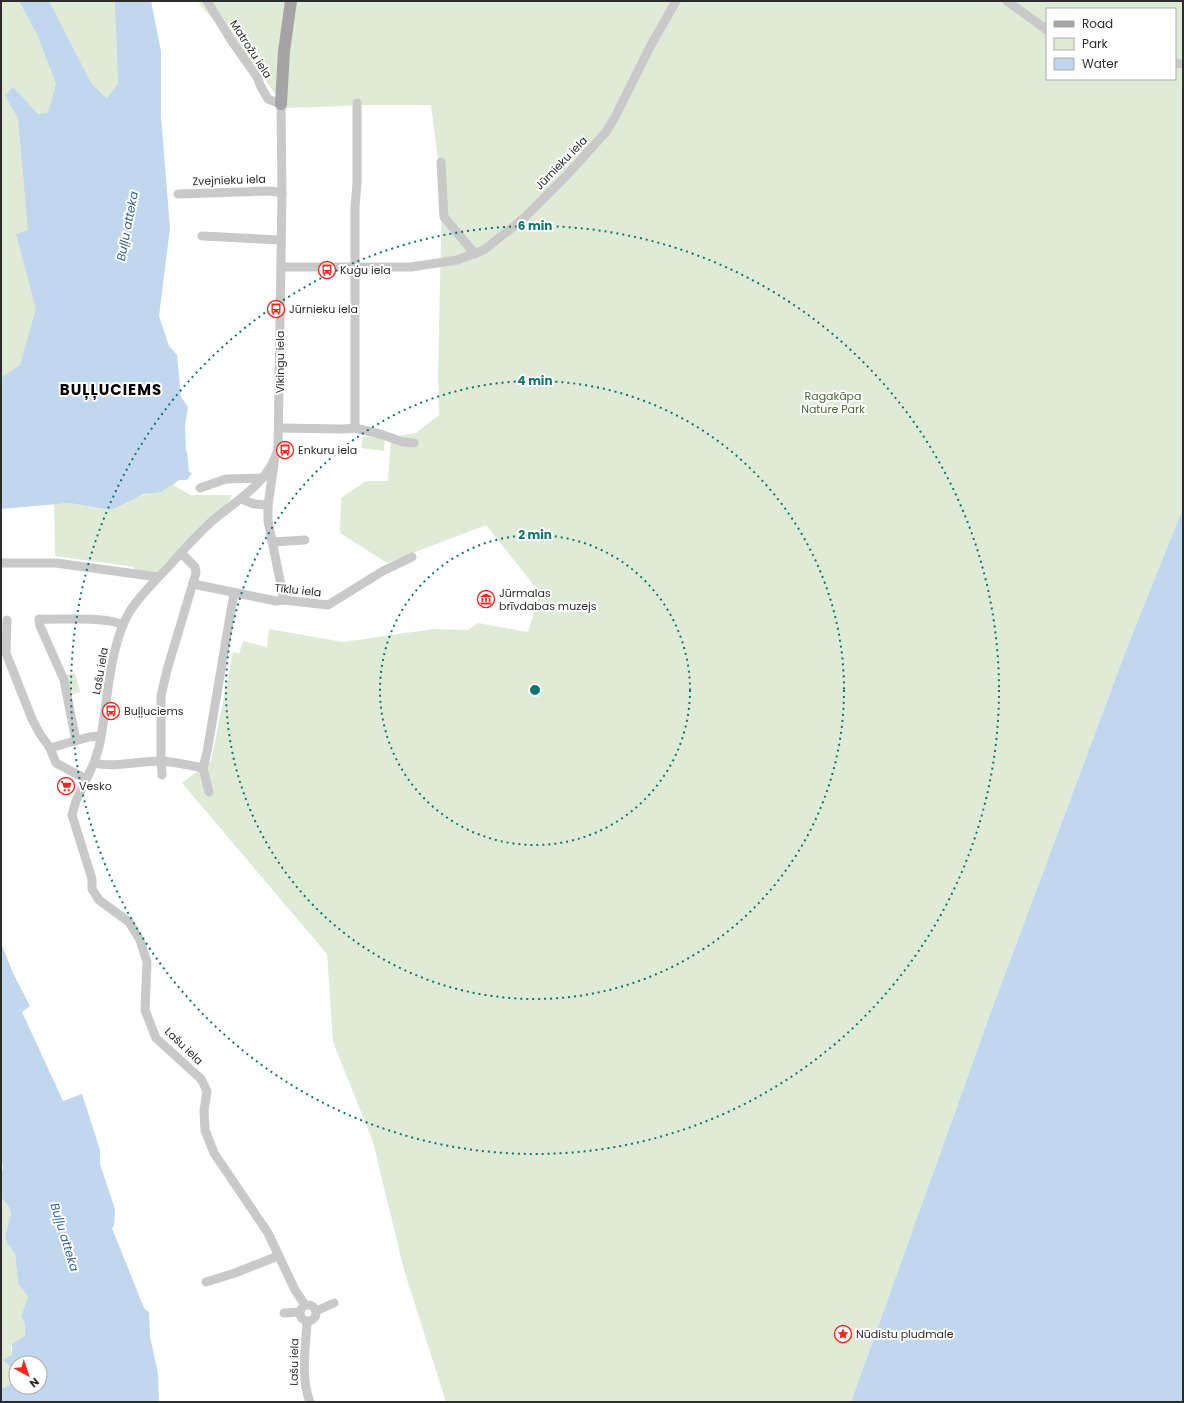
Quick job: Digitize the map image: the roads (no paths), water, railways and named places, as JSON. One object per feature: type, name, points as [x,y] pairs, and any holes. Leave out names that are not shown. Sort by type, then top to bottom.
[{"type":"main road","name":"Vikingu iela","points":[[281,104],[284,51],[291,1]]},
{"type":"street","name":"Matrožu iela","points":[[207,1],[231,40],[257,77],[268,98],[281,104]]},
{"type":"street","name":"Jūrnieku iela","points":[[281,267],[418,266],[457,260],[484,250],[523,219],[566,176],[606,132],[676,1]]},
{"type":"street","points":[[1007,1],[1046,29]]},
{"type":"street","points":[[355,428],[355,207],[357,183],[357,103]]},
{"type":"street","name":"Vikingu iela","points":[[158,577],[211,522],[241,499],[263,478],[270,470],[276,459],[279,428],[282,193],[281,104]]},
{"type":"street","points":[[441,162],[444,217],[475,254]]},
{"type":"street","name":"Zvejnieku iela","points":[[178,194],[271,191],[282,193]]},
{"type":"street","points":[[202,236],[281,240]]},
{"type":"street","points":[[279,428],[355,428],[380,434],[403,442],[414,443]]},
{"type":"street","points":[[276,459],[268,504],[268,521],[284,600]]},
{"type":"street","points":[[200,488],[226,479],[263,478]]},
{"type":"street","points":[[241,499],[254,504],[268,504]]},
{"type":"street","points":[[272,542],[305,540]]},
{"type":"street","points":[[162,775],[161,696],[166,670],[196,574],[195,567],[181,553]]},
{"type":"street","name":"Tīklu iela","points":[[193,584],[276,601],[284,600],[328,605],[383,571],[412,557]]},
{"type":"street","points":[[1,563],[56,563],[158,577]]},
{"type":"street","name":"Lašu iela","points":[[158,577],[137,602],[123,625],[116,646],[101,736],[94,763],[76,801],[72,815],[92,879],[92,889],[99,900],[129,922],[140,940],[147,962],[145,1010],[156,1038],[201,1079],[207,1091],[204,1111],[205,1130],[214,1153],[268,1233],[295,1290],[302,1309],[301,1318],[308,1321],[305,1368],[306,1391],[310,1402]]},
{"type":"street","points":[[212,791],[203,768],[234,593]]},
{"type":"street","points":[[76,741],[64,680],[40,626],[39,619],[104,620],[118,622],[123,625]]},
{"type":"street","points":[[7,620],[6,653],[32,719],[50,748],[56,763],[86,778]]},
{"type":"street","points":[[50,748],[101,736]]},
{"type":"street","points":[[94,763],[109,764],[161,761],[203,768]]},
{"type":"street","points":[[206,1282],[278,1256]]},
{"type":"street","points":[[308,1321],[313,1319],[316,1311],[334,1303]]},
{"type":"street","name":"Lašu iela","points":[[302,1309],[311,1305],[316,1311]]},
{"type":"street","points":[[284,1313],[302,1309]]},
{"type":"water","name":"Buļļu atteka","points":[[19,1],[49,1],[91,83],[107,99],[118,83],[115,1],[151,1],[161,51],[161,116],[170,228],[159,316],[169,346],[177,355],[181,397],[188,407],[185,426],[186,451],[189,472],[192,473],[187,480],[179,480],[161,492],[144,494],[111,510],[69,503],[1,509],[1,379],[3,376],[20,365],[36,309],[16,234],[28,230],[18,119],[5,95],[13,87],[38,114],[48,113],[56,84],[37,34]]},
{"type":"water","points":[[1183,508],[1183,1402],[851,1402],[993,1006],[1128,645]]},
{"type":"water","name":"Buļļu atteka","points":[[1,943],[13,973],[30,1006],[22,1012],[63,1101],[82,1094],[100,1150],[100,1164],[115,1209],[114,1226],[112,1228],[144,1308],[149,1312],[150,1337],[158,1373],[159,1402],[1,1402],[1,1388],[8,1386],[8,1395],[48,1395],[48,1355],[12,1355],[12,1344],[25,1336],[25,1324],[21,1316],[28,1297],[18,1283],[15,1254],[7,1243],[5,1237],[11,1213],[9,1207],[1,1197],[1,1176],[3,1168],[1,1156]]},
{"type":"water","points":[[8,1357],[8,1365],[3,1360]]},
{"type":"place","name":"Kuģu iela","points":[[327,270]]},
{"type":"place","name":"Jūrnieku iela","points":[[276,309]]},
{"type":"place","name":"Enkuru iela","points":[[285,450]]},
{"type":"place","name":"Jūrmalas brīvdabas muzejs","points":[[486,599]]},
{"type":"place","name":"Buļļuciems","points":[[111,711]]},
{"type":"place","name":"Vesko","points":[[66,786]]},
{"type":"place","name":"Nūdistu pludmale","points":[[843,1334]]},
{"type":"district","name":"BUĻĻUCIEMS","points":[[111,389]]},
{"type":"park label","name":"Ragakāpa Nature Park","points":[[833,402]]}]
